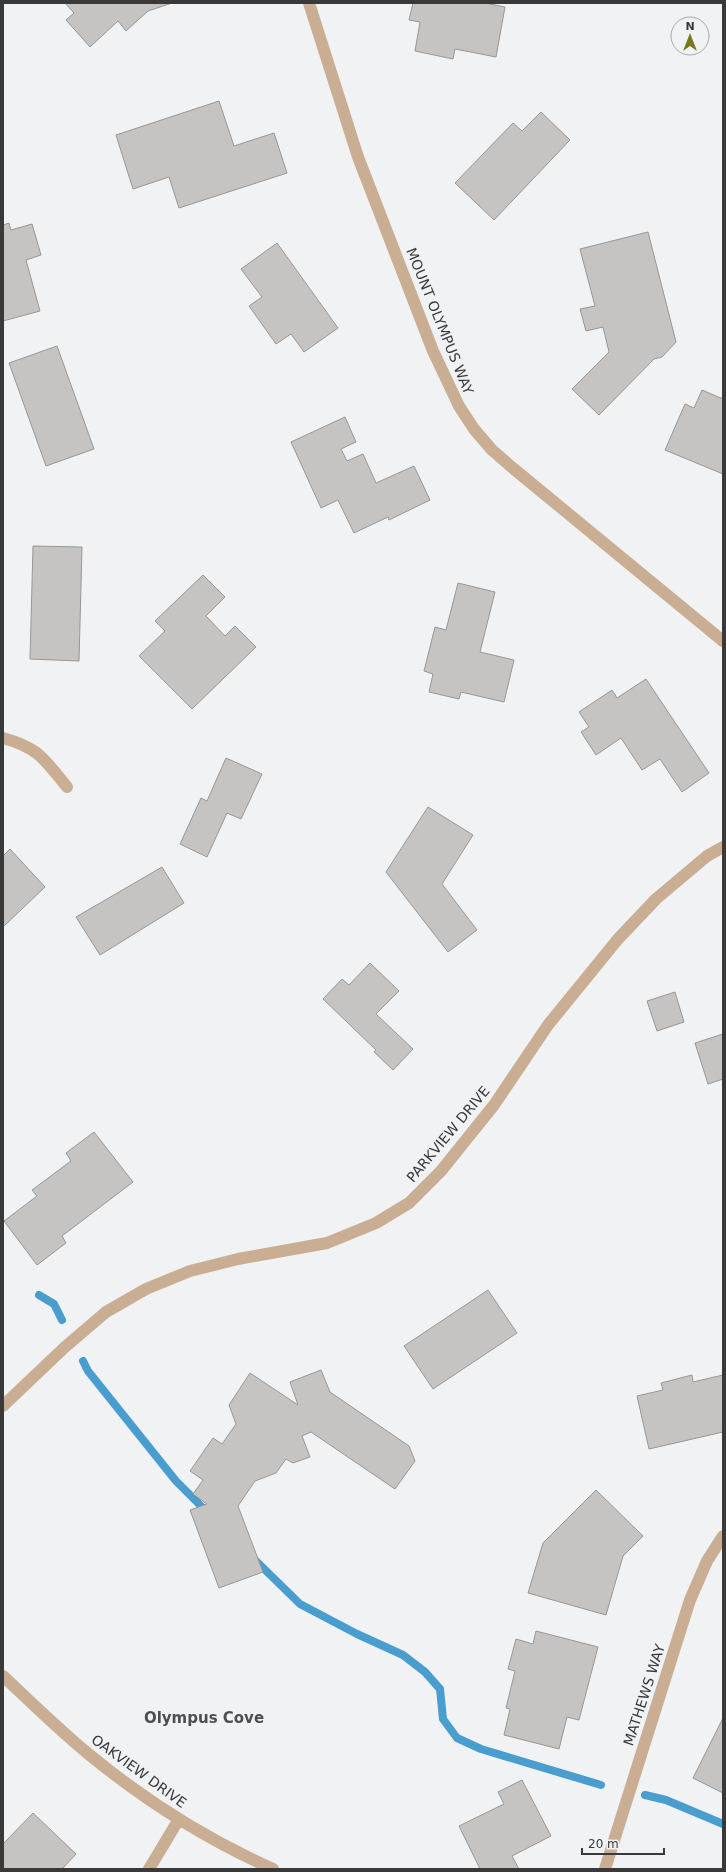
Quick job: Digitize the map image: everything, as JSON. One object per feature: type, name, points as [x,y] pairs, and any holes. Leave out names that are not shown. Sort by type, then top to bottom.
[{"type":"street","name":"MOUNT OLYMPUS WAY","points":[[309,3],[358,157],[433,351],[458,406],[474,429],[492,450],[514,470],[723,641]]},
{"type":"street","points":[[3,738],[22,743],[33,749],[42,756],[67,787]]},
{"type":"street","name":"PARKVIEW DRIVE","points":[[3,1406],[65,1347],[106,1312],[146,1289],[190,1271],[231,1261],[327,1243],[376,1224],[409,1203],[440,1171],[494,1105],[548,1025],[618,939],[656,899],[707,856],[723,847]]},
{"type":"street","name":"MATHEWS WAY","points":[[605,1869],[690,1600],[707,1561],[723,1536]]},
{"type":"street","name":"OAKVIEW DRIVE","points":[[3,1676],[90,1755],[144,1796],[179,1819],[235,1851],[273,1869]]},
{"type":"street","points":[[149,1869],[179,1819]]},
{"type":"building","points":[[65,3],[172,3],[148,11],[126,31],[118,21],[90,47],[66,20],[74,13]]},
{"type":"building","points":[[413,3],[485,3],[505,7],[496,57],[455,49],[453,59],[415,51],[420,22],[409,20]]},
{"type":"building","points":[[219,101],[234,146],[274,133],[287,173],[179,208],[169,177],[133,189],[116,135]]},
{"type":"building","points":[[541,112],[570,140],[494,220],[455,183],[513,123],[522,131]]},
{"type":"building","points":[[9,223],[11,230],[32,224],[41,255],[26,260],[40,311],[3,321],[3,225]]},
{"type":"building","points":[[648,232],[676,342],[662,357],[654,359],[599,415],[572,389],[609,352],[603,327],[586,331],[580,309],[595,306],[580,249]]},
{"type":"building","points":[[277,243],[338,328],[304,352],[291,334],[276,344],[249,306],[262,297],[241,269]]},
{"type":"building","points":[[57,346],[94,449],[46,466],[9,363]]},
{"type":"building","points":[[702,390],[723,399],[723,474],[665,450],[685,404],[694,408]]},
{"type":"building","points":[[345,417],[356,442],[341,449],[347,461],[363,454],[376,483],[414,466],[430,500],[389,520],[388,517],[354,533],[338,500],[321,508],[291,442]]},
{"type":"building","points":[[33,546],[82,547],[79,661],[30,659]]},
{"type":"building","points":[[203,575],[225,597],[206,616],[225,636],[235,626],[256,647],[192,709],[139,656],[165,631],[155,621]]},
{"type":"building","points":[[458,583],[495,592],[480,652],[514,660],[504,702],[461,692],[459,699],[429,692],[433,674],[424,671],[435,627],[446,630]]},
{"type":"building","points":[[646,679],[709,773],[682,792],[660,759],[642,770],[621,738],[596,755],[581,732],[589,727],[579,712],[612,690],[617,698]]},
{"type":"building","points":[[226,758],[262,774],[241,819],[227,813],[207,857],[180,844],[201,798],[207,801]]},
{"type":"building","points":[[428,807],[473,835],[442,884],[477,930],[448,952],[386,872]]},
{"type":"building","points":[[10,849],[45,887],[3,927],[3,856]]},
{"type":"building","points":[[162,867],[184,903],[100,955],[76,917]]},
{"type":"building","points":[[370,963],[399,991],[376,1014],[413,1049],[393,1070],[374,1052],[376,1050],[323,999],[342,979],[349,985]]},
{"type":"building","points":[[675,992],[684,1022],[657,1031],[647,1001]]},
{"type":"building","points":[[723,1034],[723,1079],[708,1084],[695,1043]]},
{"type":"building","points":[[94,1132],[133,1182],[62,1236],[66,1243],[37,1265],[4,1221],[37,1196],[32,1190],[71,1161],[66,1153]]},
{"type":"building","points":[[488,1290],[517,1333],[433,1389],[404,1346]]},
{"type":"building","points":[[321,1370],[330,1392],[409,1446],[415,1461],[395,1489],[311,1432],[302,1436],[310,1457],[293,1463],[286,1459],[276,1473],[255,1481],[238,1506],[263,1572],[219,1588],[190,1510],[207,1504],[193,1494],[203,1480],[190,1471],[213,1438],[222,1444],[236,1424],[229,1405],[250,1373],[298,1405],[290,1382]]},
{"type":"building","points":[[692,1375],[693,1382],[723,1375],[723,1432],[649,1449],[637,1396],[663,1390],[661,1383]]},
{"type":"building","points":[[596,1490],[643,1536],[623,1556],[606,1615],[528,1593],[543,1543]]},
{"type":"building","points":[[536,1631],[598,1647],[579,1720],[567,1717],[559,1749],[504,1735],[510,1709],[506,1708],[515,1671],[508,1669],[516,1639],[533,1644]]},
{"type":"building","points":[[723,1718],[723,1793],[693,1778]]},
{"type":"building","points":[[522,1780],[551,1836],[512,1856],[519,1869],[480,1869],[459,1826],[504,1804],[498,1792]]},
{"type":"building","points":[[33,1813],[76,1854],[62,1869],[3,1869],[3,1844]]},
{"type":"waterway","points":[[39,1295],[54,1304],[62,1320]]},
{"type":"waterway","points":[[83,1361],[88,1371],[176,1481],[208,1513]]},
{"type":"waterway","points":[[253,1558],[300,1604],[357,1634],[403,1655],[425,1672],[440,1689],[443,1719],[457,1738],[481,1749],[601,1785]]},
{"type":"waterway","points":[[645,1795],[666,1800],[723,1824]]},
{"type":"district","name":"Olympus Cove","points":[[204,1718]]}]
